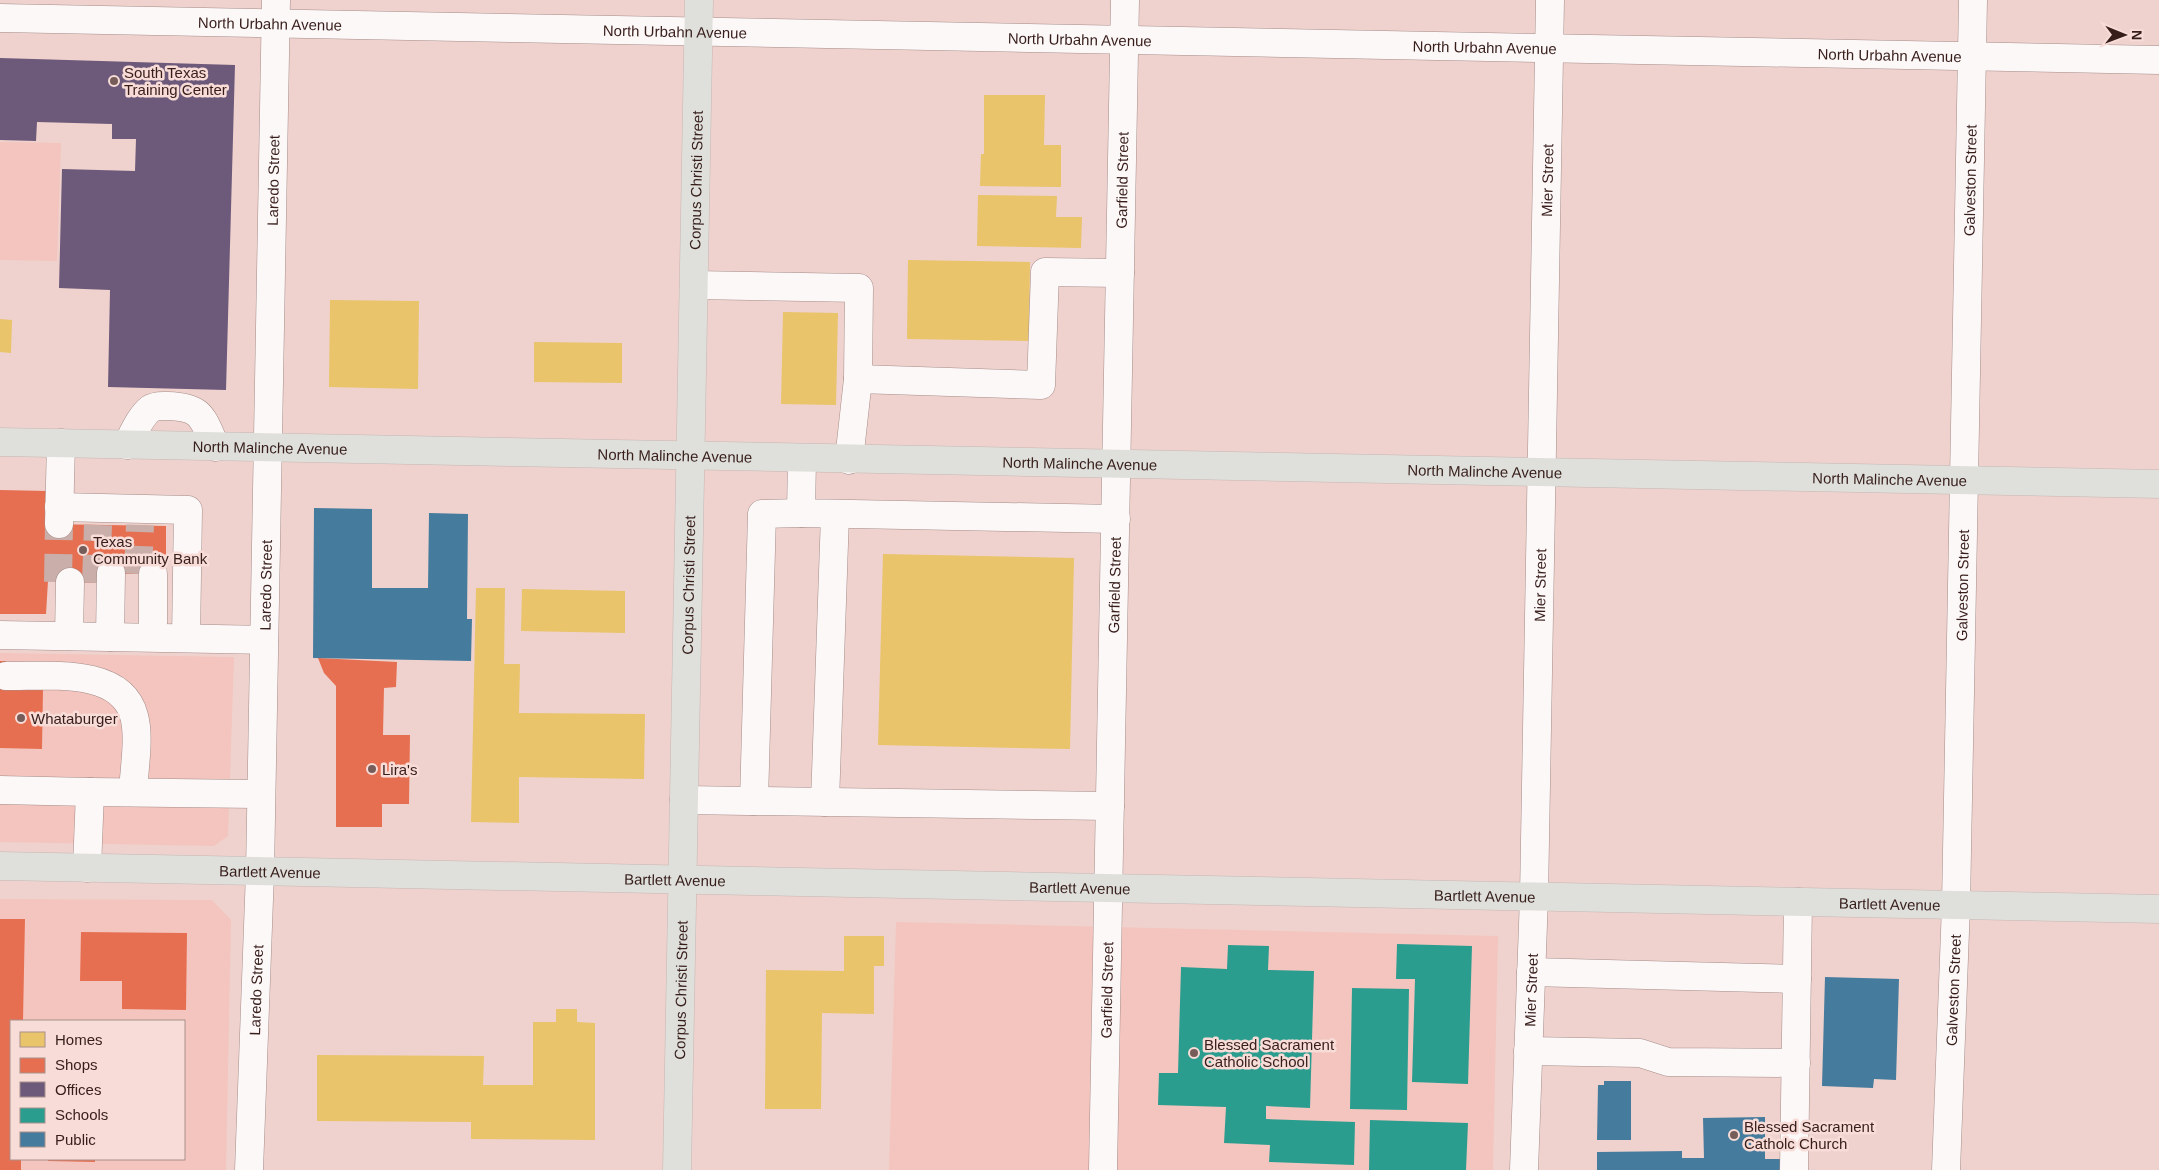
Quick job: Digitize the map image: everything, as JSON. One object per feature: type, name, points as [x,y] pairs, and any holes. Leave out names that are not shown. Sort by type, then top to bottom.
[{"type":"main road","name":"Corpus Christi Street","points":[[677,1170],[699,0]]},
{"type":"main road","name":"North Malinche Avenue","points":[[0,442],[2159,484]]},
{"type":"main road","name":"Bartlett Avenue","points":[[0,866],[2159,909]]},
{"type":"street","name":"Garfield Street","points":[[1103,1170],[1125,0]]},
{"type":"street","name":"Mier Street","points":[[1524,1170],[1534,897],[1550,0]]},
{"type":"street","name":"Galveston Street","points":[[1946,1170],[1956,905],[1973,0]]},
{"type":"street","name":"North Urbahn Avenue","points":[[0,18],[49,10],[276,12],[699,32],[2159,60]]},
{"type":"street","name":"Laredo Street","points":[[249,1170],[260,872],[276,12]]},
{"type":"street","points":[[858,378],[1041,385],[1045,272],[1120,273]]},
{"type":"street","points":[[694,285],[859,288],[858,378],[849,460]]},
{"type":"street","points":[[127,445],[149,410],[158,406],[184,406],[194,410],[203,420],[216,447]]},
{"type":"street","points":[[62,444],[105,516],[188,510],[186,638]]},
{"type":"street","points":[[801,513],[802,459]]},
{"type":"street","points":[[754,801],[762,514],[801,513],[1116,519]]},
{"type":"street","points":[[825,802],[835,515]]},
{"type":"street","points":[[104,578],[104,636]]},
{"type":"street","points":[[104,578],[104,636]]},
{"type":"street","points":[[104,578],[104,636]]},
{"type":"street","points":[[0,634],[264,640]]},
{"type":"street","points":[[6,676],[88,678],[108,684],[125,698],[134,716],[136,735],[133,792]]},
{"type":"street","points":[[0,790],[261,794]]},
{"type":"street","points":[[87,868],[90,792]]},
{"type":"street","points":[[684,800],[1110,806]]},
{"type":"street","points":[[1794,1170],[1798,902]]},
{"type":"street","points":[[1531,972],[1797,979]]},
{"type":"street","points":[[1528,1051],[1640,1053],[1668,1062],[1796,1063]]},
{"type":"shaded area","points":[[0,142],[61,143],[57,261],[0,260]]},
{"type":"shaded area","points":[[0,653],[234,657],[228,836],[214,846],[0,842]]},
{"type":"shaded area","points":[[0,899],[212,900],[231,920],[226,1170],[0,1170]]},
{"type":"shaded area","name":"Blessed Sacrament Catholic School","points":[[896,922],[1498,936],[1493,1170],[889,1170]]},
{"type":"building: Homes","points":[[984,95],[1045,95],[1044,145],[1061,145],[1061,187],[980,186],[981,154],[984,154]]},
{"type":"building: Homes","points":[[978,195],[1057,196],[1056,217],[1082,217],[1081,248],[977,246]]},
{"type":"building: Homes","points":[[908,260],[1030,262],[1029,341],[907,339]]},
{"type":"building: Homes","points":[[330,300],[419,301],[418,389],[329,387]]},
{"type":"building: Homes","points":[[783,312],[838,313],[836,405],[781,404]]},
{"type":"building: Homes","points":[[0,319],[12,320],[11,353],[0,352]]},
{"type":"building: Homes","points":[[534,342],[622,343],[622,383],[534,382]]},
{"type":"building: Homes","points":[[883,554],[1074,558],[1070,749],[878,745]]},
{"type":"building: Homes","points":[[476,588],[505,588],[504,664],[520,664],[519,713],[645,714],[644,779],[519,777],[519,823],[471,822]]},
{"type":"building: Homes","points":[[522,589],[625,591],[625,633],[521,631]]},
{"type":"building: Homes","points":[[844,936],[884,936],[884,966],[874,966],[874,1014],[822,1013],[821,1109],[765,1109],[766,970],[844,971]]},
{"type":"building: Homes","points":[[556,1009],[577,1009],[577,1022],[595,1023],[595,1140],[471,1139],[471,1122],[317,1121],[317,1055],[484,1056],[483,1085],[533,1085],[533,1022],[556,1022]]},
{"type":"building: Shops","name":"Texas Community Bank","points":[[0,490],[48,491],[47,524],[166,526],[166,574],[124,574],[96,583],[48,581],[46,614],[0,614]]},
{"type":"building: Shops","name":"Lira's","points":[[318,658],[397,662],[396,687],[384,688],[383,735],[410,735],[409,804],[382,804],[382,827],[336,827],[336,686],[324,673]]},
{"type":"building: Shops","name":"Whataburger","points":[[0,661],[6,661],[5,688],[43,689],[42,749],[0,748]]},
{"type":"building: Shops","points":[[0,919],[25,919],[23,1020],[10,1020],[10,1160],[21,1160],[21,1170],[0,1170]]},
{"type":"building: Shops","points":[[81,932],[187,933],[186,1010],[122,1009],[122,981],[80,981]]},
{"type":"building: Shops","points":[[95,1160],[95,1162],[48,1161]]},
{"type":"building: Offices","points":[[0,58],[235,65],[226,390],[108,387],[110,290],[59,288],[62,169],[135,171],[136,139],[112,139],[112,124],[37,122],[36,141],[0,140]]},
{"type":"building: Schools","points":[[1397,944],[1472,946],[1468,1084],[1412,1082],[1415,979],[1396,979]]},
{"type":"building: Schools","points":[[1228,945],[1269,946],[1268,970],[1314,971],[1310,1108],[1266,1106],[1266,1119],[1355,1122],[1354,1165],[1269,1162],[1270,1145],[1224,1143],[1226,1107],[1158,1105],[1159,1073],[1178,1073],[1181,967],[1227,969]]},
{"type":"building: Schools","points":[[1352,988],[1409,989],[1407,1110],[1350,1109]]},
{"type":"building: Schools","points":[[1370,1120],[1468,1123],[1466,1170],[1369,1170]]},
{"type":"building: Public","points":[[314,508],[372,509],[372,588],[428,588],[429,513],[468,514],[467,619],[472,619],[471,661],[313,658]]},
{"type":"building: Public","points":[[1825,977],[1899,979],[1896,1080],[1874,1079],[1873,1088],[1822,1086]]},
{"type":"building: Public","points":[[1604,1081],[1631,1081],[1631,1140],[1597,1140],[1598,1085],[1604,1085]]},
{"type":"building: Public","name":"Blessed Sacrament Catholc Church","points":[[1765,1117],[1765,1159],[1781,1159],[1781,1170],[1597,1170],[1597,1152],[1682,1151],[1682,1158],[1704,1158],[1703,1118]]},
{"type":"tunnel","points":[[58,582],[59,524]]},
{"type":"tunnel","points":[[96,583],[98,525]]},
{"type":"tunnel","points":[[138,574],[140,525]]},
{"type":"place","name":"South Texas Training Center","points":[[114,81]]},
{"type":"place","name":"Texas Community Bank","points":[[83,550]]},
{"type":"place","name":"Whataburger","points":[[21,718]]},
{"type":"place","name":"Lira's","points":[[372,769]]},
{"type":"place","name":"Blessed Sacrament Catholic School","points":[[1194,1053]]},
{"type":"place","name":"Blessed Sacrament Catholc Church","points":[[1734,1135]]}]
